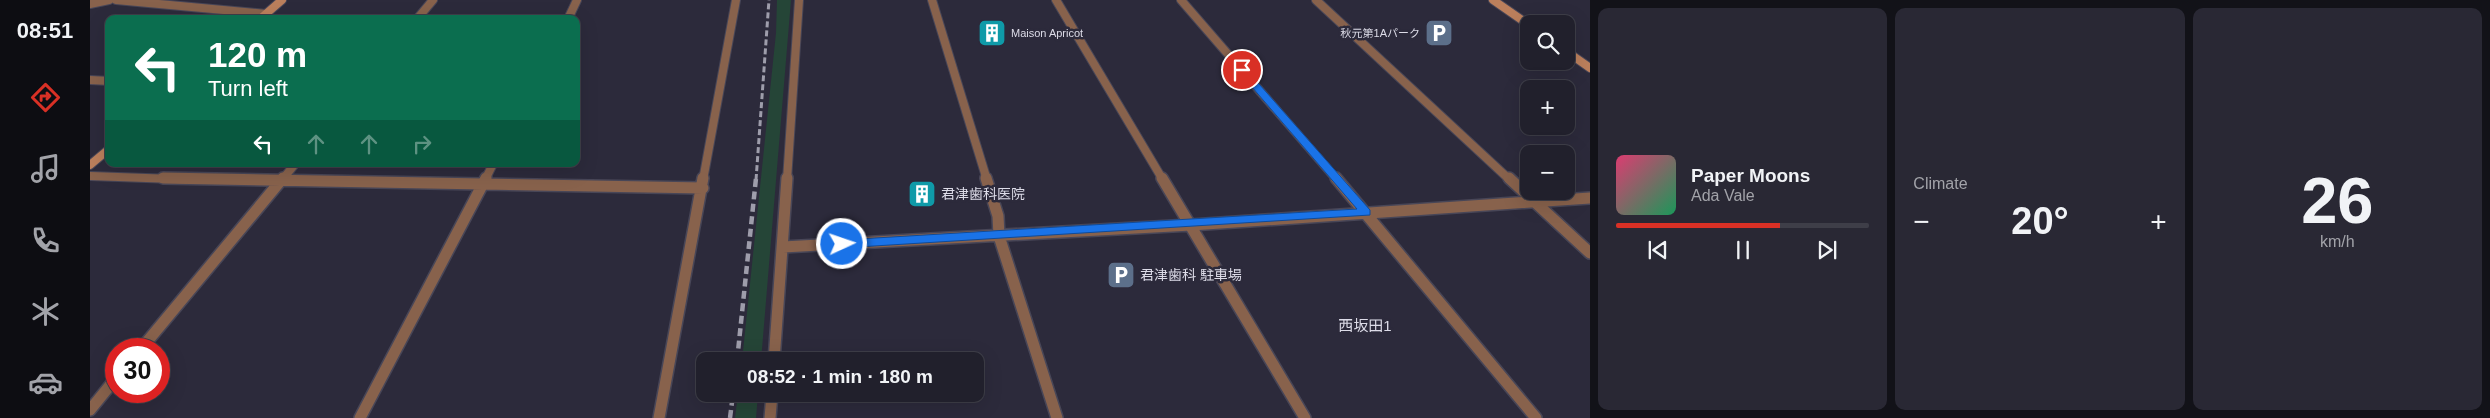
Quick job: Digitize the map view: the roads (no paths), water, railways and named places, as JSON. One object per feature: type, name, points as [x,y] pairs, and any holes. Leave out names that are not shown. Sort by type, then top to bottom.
[{"type":"street","points":[[90,4],[109,0]]},
{"type":"street","points":[[116,0],[254,15]]},
{"type":"street","points":[[264,15],[282,0]]},
{"type":"street","points":[[420,15],[433,0]]},
{"type":"street","points":[[570,15],[577,0]]},
{"type":"street","points":[[659,418],[703,188],[736,0]]},
{"type":"street","points":[[775,352],[799,0]]},
{"type":"street","points":[[932,0],[998,216],[999,236],[1058,418]]},
{"type":"street","points":[[1056,0],[1305,418]]},
{"type":"street","points":[[1181,0],[1366,213],[1536,418]]},
{"type":"street","points":[[1316,0],[1590,253]]},
{"type":"street","points":[[1493,0],[1520,19]]},
{"type":"street","points":[[1575,58],[1590,68]]},
{"type":"street","points":[[90,80],[105,80]]},
{"type":"street","points":[[90,165],[105,152]]},
{"type":"street","points":[[150,338],[292,167]]},
{"type":"street","points":[[360,418],[491,167]]},
{"type":"street","points":[[90,176],[280,182],[703,188]]},
{"type":"street","points":[[783,247],[1191,225],[1590,198]]},
{"type":"street","points":[[90,410],[105,392]]},
{"type":"street","points":[[770,418],[771,402]]},
{"type":"railway","points":[[756,180],[769,0]]},
{"type":"railway","points":[[738,352],[756,178]]},
{"type":"railway","points":[[730,418],[732,402]]},
{"type":"place","name":"Maison Apricot","points":[[992,33]]},
{"type":"place","name":"秋元第1Aパーク","points":[[1439,33]]},
{"type":"place","name":"君津歯科医院","points":[[922,194]]},
{"type":"place","name":"君津歯科 駐車場","points":[[1121,275]]},
{"type":"district","name":"西坂田1","points":[[1365,325]]}]
